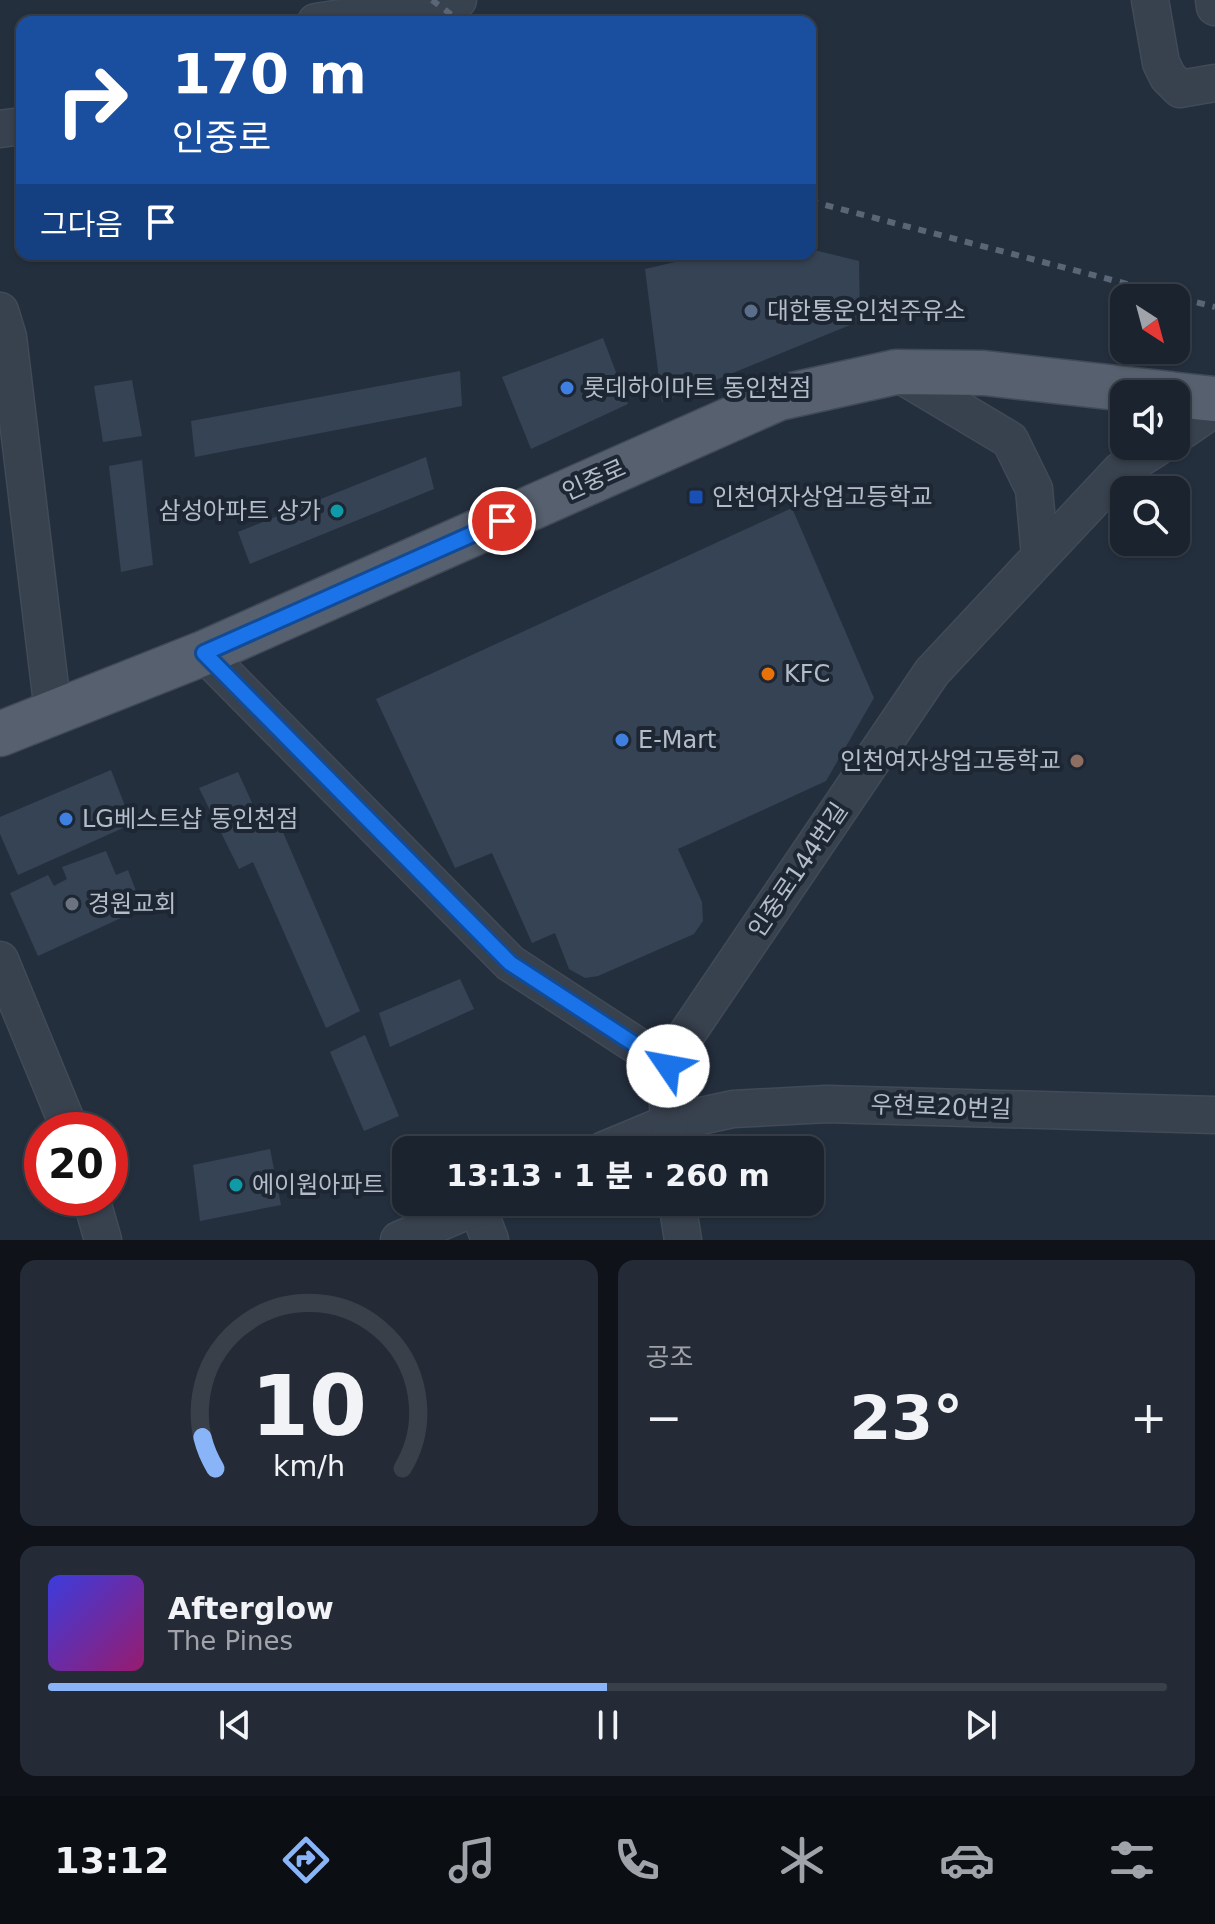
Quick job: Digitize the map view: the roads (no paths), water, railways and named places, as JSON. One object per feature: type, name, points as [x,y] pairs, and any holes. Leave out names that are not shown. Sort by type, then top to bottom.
[{"type":"main road","name":"인중로","points":[[0,734],[204,653],[779,398],[896,372],[984,373],[1110,387]]},
{"type":"main road","name":"인중로","points":[[1190,396],[1215,399]]},
{"type":"street","points":[[355,16],[458,0]]},
{"type":"street","points":[[1150,0],[1161,63],[1168,77],[1180,89],[1215,83]]},
{"type":"street","points":[[1214,0],[1215,7]]},
{"type":"street","points":[[4,324],[53,712]]},
{"type":"street","points":[[896,372],[1010,440],[1034,489],[1040,556]]},
{"type":"street","points":[[1190,425],[1215,408]]},
{"type":"street","name":"인중로144번길","points":[[668,1066],[932,672],[1120,471],[1137,460]]},
{"type":"street","points":[[204,653],[510,963],[668,1066],[670,1136]]},
{"type":"street","points":[[0,960],[63,1112]]},
{"type":"street","name":"우현로20번길","points":[[670,1136],[733,1109],[827,1104],[1215,1115]]},
{"type":"street","points":[[96,1216],[103,1240]]},
{"type":"street","points":[[399,1240],[454,1216]]},
{"type":"street","points":[[485,1216],[490,1240]]},
{"type":"street","points":[[679,1216],[683,1240]]},
{"type":"railway","points":[[432,0],[453,16]]},
{"type":"railway","points":[[816,203],[1215,307]]},
{"type":"place","name":"대한통운인천주유소","points":[[751,311]]},
{"type":"place","name":"롯데하이마트 동인천점","points":[[567,388]]},
{"type":"place","name":"인천여자상업고등학교","points":[[696,497]]},
{"type":"place","name":"삼성아파트 상가","points":[[337,511]]},
{"type":"place","name":"KFC","points":[[768,674]]},
{"type":"place","name":"E-Mart","points":[[622,740]]},
{"type":"place","name":"인천여자상업고둥학교","points":[[1077,761]]},
{"type":"place","name":"LG베스트샵 동인천점","points":[[66,819]]},
{"type":"place","name":"경원교회","points":[[72,904]]},
{"type":"place","name":"에이원아파트","points":[[236,1185]]}]
